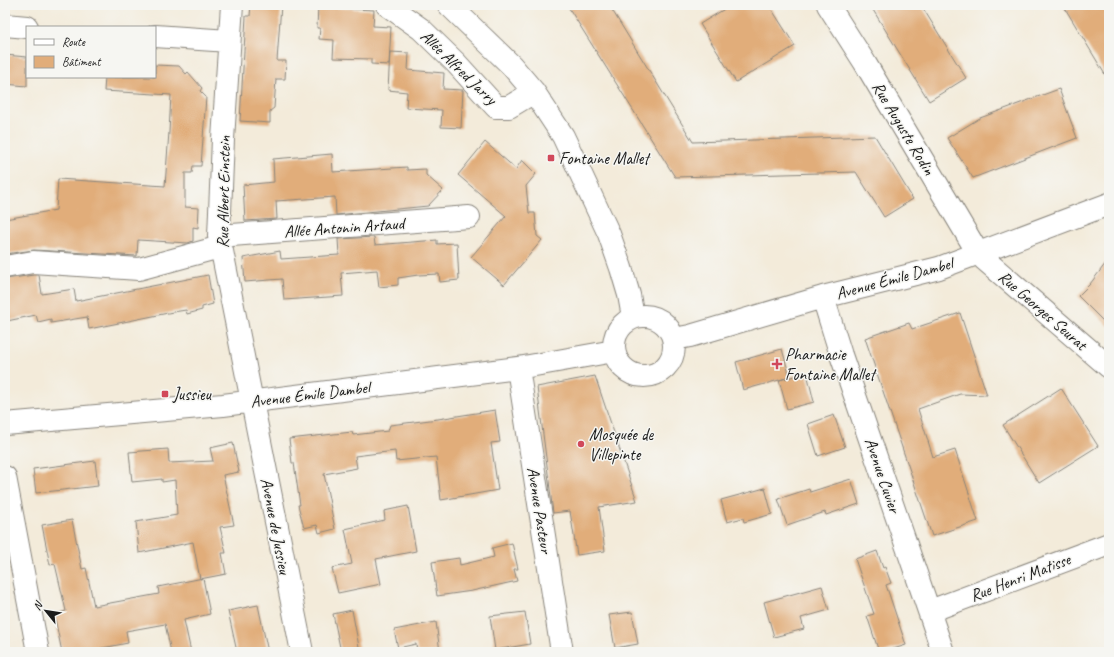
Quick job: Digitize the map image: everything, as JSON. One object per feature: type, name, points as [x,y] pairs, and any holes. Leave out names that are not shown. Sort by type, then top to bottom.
[{"type":"street","name":"Rue Albert Einstein","points":[[232,5],[223,138],[220,241],[251,401]]},
{"type":"street","name":"Allée Alfred Jarry","points":[[386,5],[421,29],[456,62],[496,107],[509,107],[534,92]]},
{"type":"street","name":"Rue Auguste Rodin","points":[[828,5],[865,63],[978,253]]},
{"type":"street","points":[[455,7],[511,65],[534,92],[563,136],[609,234],[629,295],[633,317]]},
{"type":"street","points":[[5,25],[26,27]]},
{"type":"street","points":[[156,36],[229,40]]},
{"type":"street","name":"Avenue Émile Dambel","points":[[674,339],[690,336],[823,297],[938,268],[1109,204]]},
{"type":"street","name":"Allée Antonin Artaud","points":[[5,267],[33,262],[139,269],[220,241],[469,217]]},
{"type":"street","name":"Rue Georges Seurat","points":[[978,253],[1109,367]]},
{"type":"street","name":"Avenue Cuvier","points":[[823,297],[841,355],[943,652]]},
{"type":"street","points":[[642,315],[659,319],[666,324],[674,339],[675,348],[673,357],[669,364],[662,371],[650,376],[637,375],[629,372],[617,359],[614,351],[615,337],[622,325],[633,317],[642,315]]},
{"type":"street","name":"Avenue Émile Dambel","points":[[5,424],[223,405],[518,368],[614,351]]},
{"type":"street","name":"Avenue Pasteur","points":[[518,368],[562,652]]},
{"type":"street","name":"Avenue de Jussieu","points":[[251,401],[302,652]]},
{"type":"street","points":[[5,477],[38,652]]},
{"type":"street","name":"Rue Henri Matisse","points":[[930,611],[1109,544]]},
{"type":"building","points":[[251,5],[281,5],[277,61],[286,61],[285,79],[276,79],[274,108],[270,111],[270,123],[240,121],[246,16],[250,16]]},
{"type":"building","points":[[318,5],[337,5],[337,8],[374,10],[373,26],[391,27],[389,65],[371,64],[371,59],[333,58],[334,40],[319,39],[320,28],[317,28]]},
{"type":"building","points":[[567,5],[609,5],[693,142],[875,136],[913,199],[884,217],[856,172],[675,177]]},
{"type":"building","points":[[731,5],[769,5],[795,46],[736,82],[700,24]]},
{"type":"building","points":[[870,5],[921,5],[966,78],[929,101]]},
{"type":"building","points":[[1063,5],[1109,5],[1109,81]]},
{"type":"building","points":[[390,52],[409,53],[408,70],[444,73],[443,89],[463,90],[461,128],[441,127],[442,110],[406,108],[407,92],[388,90]]},
{"type":"building","points":[[5,55],[26,57],[27,86],[5,84]]},
{"type":"building","points":[[156,65],[179,66],[186,74],[188,72],[202,88],[200,91],[206,97],[201,166],[193,166],[192,173],[185,173],[185,207],[199,208],[198,228],[193,227],[193,241],[188,243],[138,240],[137,256],[34,250],[5,254],[5,219],[56,210],[58,179],[165,186],[171,95],[104,91],[105,78],[156,78]]},
{"type":"building","points":[[1059,89],[1077,138],[973,178],[947,138],[980,118]]},
{"type":"building","points":[[485,142],[516,169],[522,160],[536,174],[526,186],[529,213],[535,213],[537,236],[542,240],[504,285],[471,257],[506,216],[458,175]]},
{"type":"building","points":[[332,154],[333,172],[407,167],[407,170],[426,169],[426,175],[443,190],[428,206],[336,215],[335,197],[276,201],[277,219],[245,221],[243,185],[274,182],[273,159]]},
{"type":"building","points":[[374,237],[375,245],[437,240],[437,244],[457,243],[459,280],[440,282],[439,274],[418,275],[398,278],[398,285],[379,287],[377,270],[341,273],[343,296],[284,300],[282,279],[245,282],[243,258],[280,251],[281,259],[339,255],[338,239]]},
{"type":"building","points":[[1109,259],[1109,327],[1078,296],[1090,284]]},
{"type":"building","points":[[39,275],[42,294],[74,289],[76,301],[208,275],[213,304],[202,307],[202,310],[187,314],[186,310],[89,329],[87,317],[51,323],[51,319],[38,322],[36,315],[7,321],[5,310],[5,279]]},
{"type":"building","points":[[960,313],[987,395],[960,394],[918,409],[933,457],[955,450],[978,521],[932,536],[865,338],[909,323],[912,329]]},
{"type":"building","points":[[782,349],[790,377],[743,390],[736,362]]},
{"type":"building","points":[[807,373],[814,402],[787,409],[779,380]]},
{"type":"building","name":"Mosquée de Villepinte","points":[[595,376],[637,501],[599,507],[605,551],[577,555],[570,511],[553,513],[537,387]]},
{"type":"building","points":[[1061,388],[1098,446],[1039,483],[1003,425]]},
{"type":"building","points":[[495,410],[500,442],[491,443],[498,490],[441,500],[436,457],[396,461],[395,451],[355,456],[357,468],[324,474],[335,529],[319,533],[317,525],[304,528],[298,505],[300,505],[289,439],[352,432],[353,435],[388,431],[390,425]]},
{"type":"building","points":[[834,415],[845,447],[818,456],[808,424]]},
{"type":"building","points":[[233,443],[239,472],[223,475],[234,525],[220,527],[226,553],[222,553],[226,574],[200,579],[193,542],[139,553],[136,522],[177,515],[175,480],[162,482],[162,479],[132,482],[129,452],[168,449],[169,463],[213,461],[210,448]]},
{"type":"building","points":[[95,461],[98,486],[36,493],[33,469]]},
{"type":"building","points":[[851,479],[859,504],[826,515],[825,512],[787,525],[778,499],[809,489],[810,492]]},
{"type":"building","points":[[765,488],[772,514],[744,522],[743,518],[727,522],[721,500]]},
{"type":"building","points":[[408,506],[416,551],[376,559],[381,584],[338,593],[332,568],[352,564],[345,529],[385,520],[384,511]]},
{"type":"building","points":[[72,520],[82,569],[86,568],[94,606],[159,594],[158,587],[203,578],[210,614],[184,620],[191,652],[171,652],[165,624],[126,631],[128,643],[82,652],[62,652],[54,614],[66,611],[55,564],[50,565],[42,525]]},
{"type":"building","points":[[512,543],[518,569],[514,569],[517,581],[472,591],[437,596],[432,562],[459,558],[460,565],[494,557],[492,548]]},
{"type":"building","points":[[877,551],[883,568],[885,567],[891,583],[886,585],[906,645],[884,652],[879,652],[867,616],[874,614],[855,559]]},
{"type":"building","points":[[822,586],[829,610],[801,618],[804,629],[774,637],[764,602]]},
{"type":"building","points":[[258,605],[268,652],[237,652],[228,611]]},
{"type":"building","points":[[352,610],[360,652],[341,652],[333,614]]},
{"type":"building","points":[[525,612],[530,644],[495,650],[490,616]]},
{"type":"building","points":[[632,612],[638,644],[615,648],[609,615]]},
{"type":"building","points":[[436,622],[440,652],[417,652],[416,644],[398,648],[394,630]]},
{"type":"place","name":"Fontaine Mallet","points":[[551,158]]},
{"type":"place","name":"Pharmacie Fontaine Mallet","points":[[777,364]]},
{"type":"place","name":"Jussieu","points":[[165,394]]},
{"type":"place","name":"Mosquée de Villepinte","points":[[581,444]]}]
